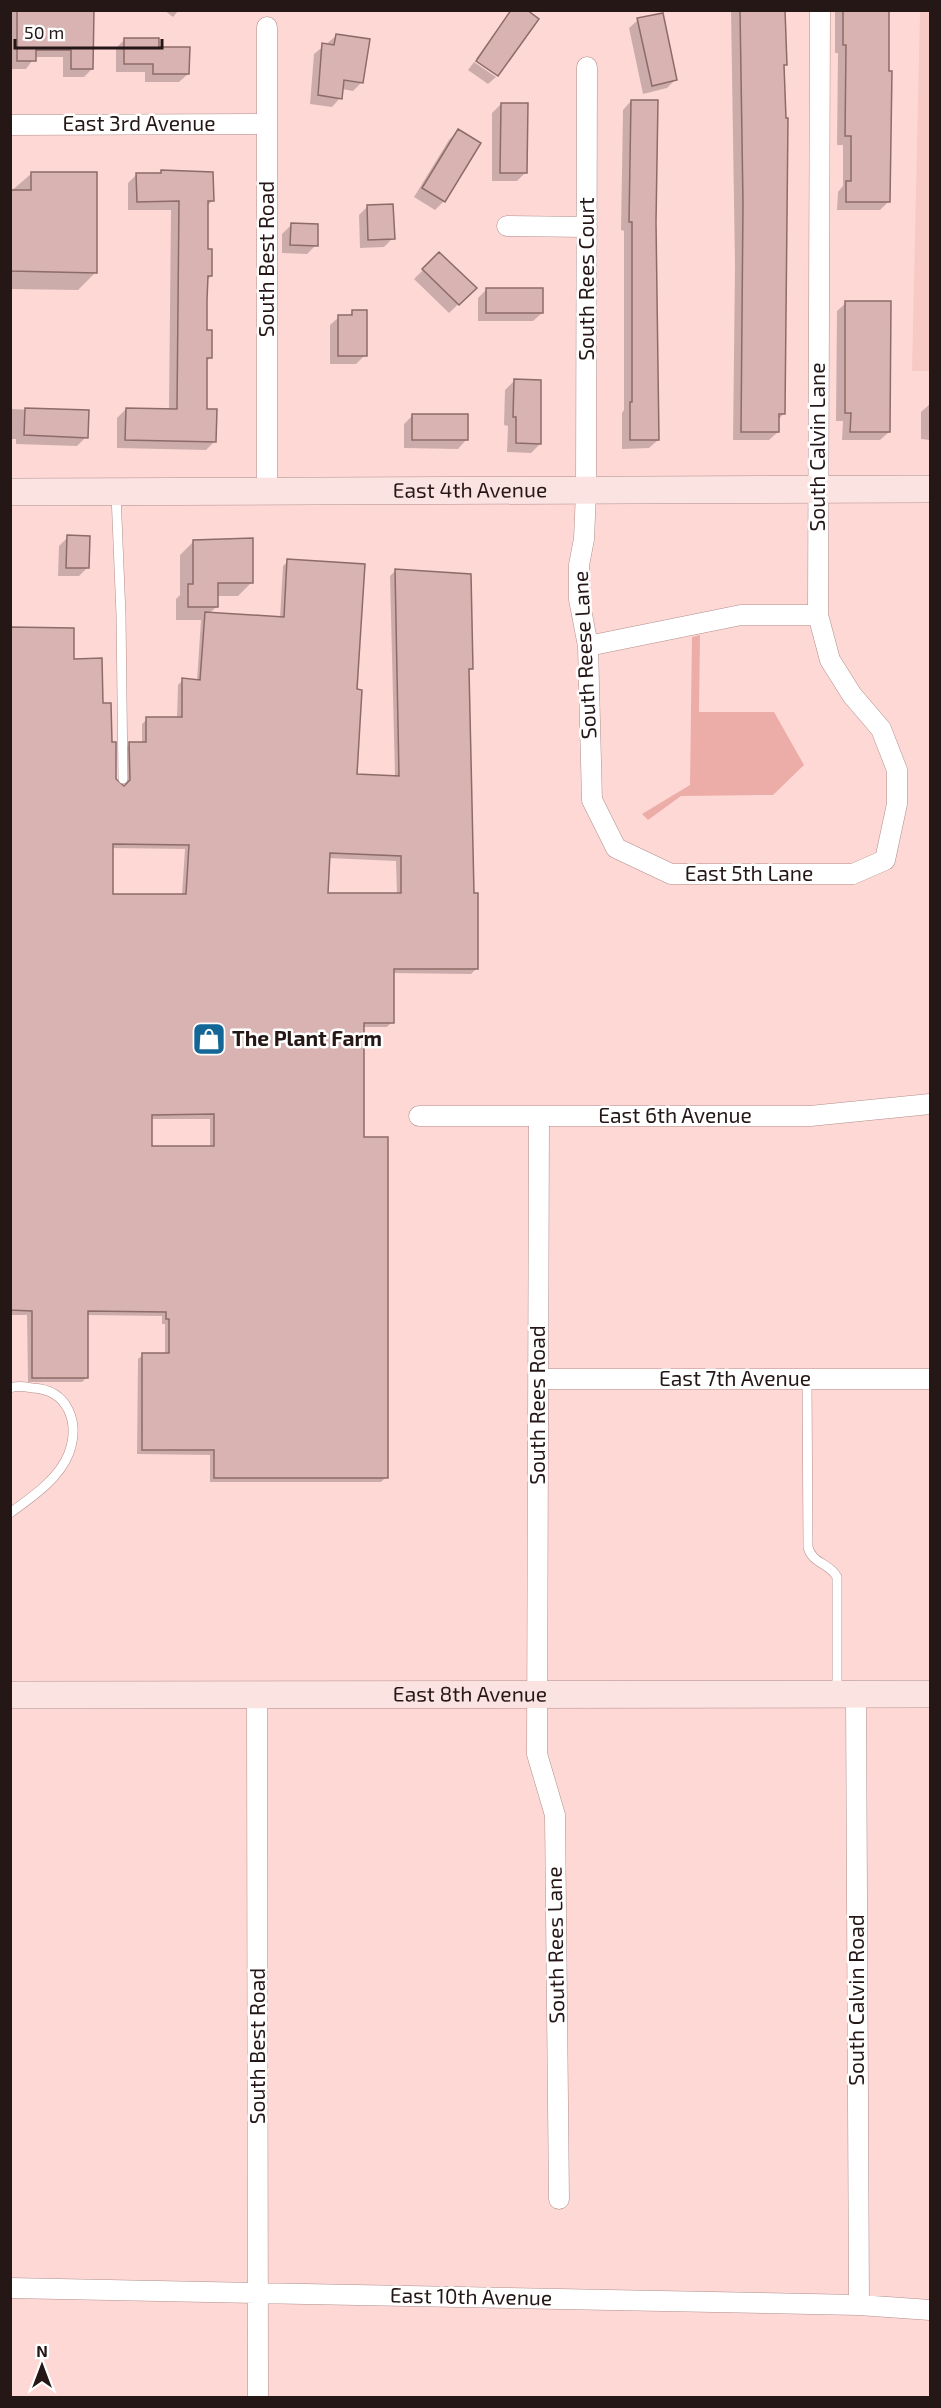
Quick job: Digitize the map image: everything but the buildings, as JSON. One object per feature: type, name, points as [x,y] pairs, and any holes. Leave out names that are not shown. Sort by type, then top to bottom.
[{"type":"street","name":"South Calvin Lane","points":[[820,10],[818,615],[830,660],[852,695],[881,729],[897,770],[897,804],[885,860]]},
{"type":"street","name":"South Best Road","points":[[267,27],[267,490]]},
{"type":"street","name":"South Rees Court","points":[[586,492],[587,67]]},
{"type":"street","name":"East 3rd Avenue","points":[[10,125],[267,124]]},
{"type":"street","points":[[507,226],[587,227]]},
{"type":"street","name":"East 4th Avenue","points":[[10,492],[267,490],[586,492],[930,489]]},
{"type":"street","name":"South Reese Lane","points":[[586,492],[584,539],[579,565],[579,598],[588,646],[592,800],[616,848]]},
{"type":"street","points":[[588,646],[741,615],[818,615]]},
{"type":"street","name":"East 5th Lane","points":[[616,848],[671,874],[853,874],[885,860]]},
{"type":"street","name":"East 6th Avenue","points":[[418,1116],[810,1116],[930,1104]]},
{"type":"street","name":"South Rees Road","points":[[537,1694],[539,1116]]},
{"type":"street","name":"East 7th Avenue","points":[[539,1379],[930,1379]]},
{"type":"street","name":"South Rees Lane","points":[[537,1694],[537,1754],[555,1815],[559,2199]]},
{"type":"street","name":"East 8th Avenue","points":[[10,1695],[930,1694]]},
{"type":"street","name":"South Best Road","points":[[257,1695],[260,2293],[258,2397]]},
{"type":"street","name":"South Calvin Road","points":[[846,1695],[859,2306]]},
{"type":"street","name":"East 10th Avenue","points":[[10,2288],[859,2306],[930,2310]]},
{"type":"lane","points":[[116,492],[122,615],[123,779]]},
{"type":"lane","points":[[807,1379],[808,1547],[813,1560],[834,1571],[837,1577],[846,1695]]},
{"type":"lane","points":[[10,1388],[49,1389],[66,1402],[74,1428],[68,1454],[52,1479],[10,1514]]},
{"type":"shaded area","points":[[920,11],[930,11],[930,371],[912,371]]},
{"type":"shaded area","points":[[700,635],[699,712],[774,712],[804,765],[773,795],[681,796],[648,820],[642,814],[690,785],[692,637]]},
{"type":"place","name":"The Plant Farm","points":[[209,1039]]}]
